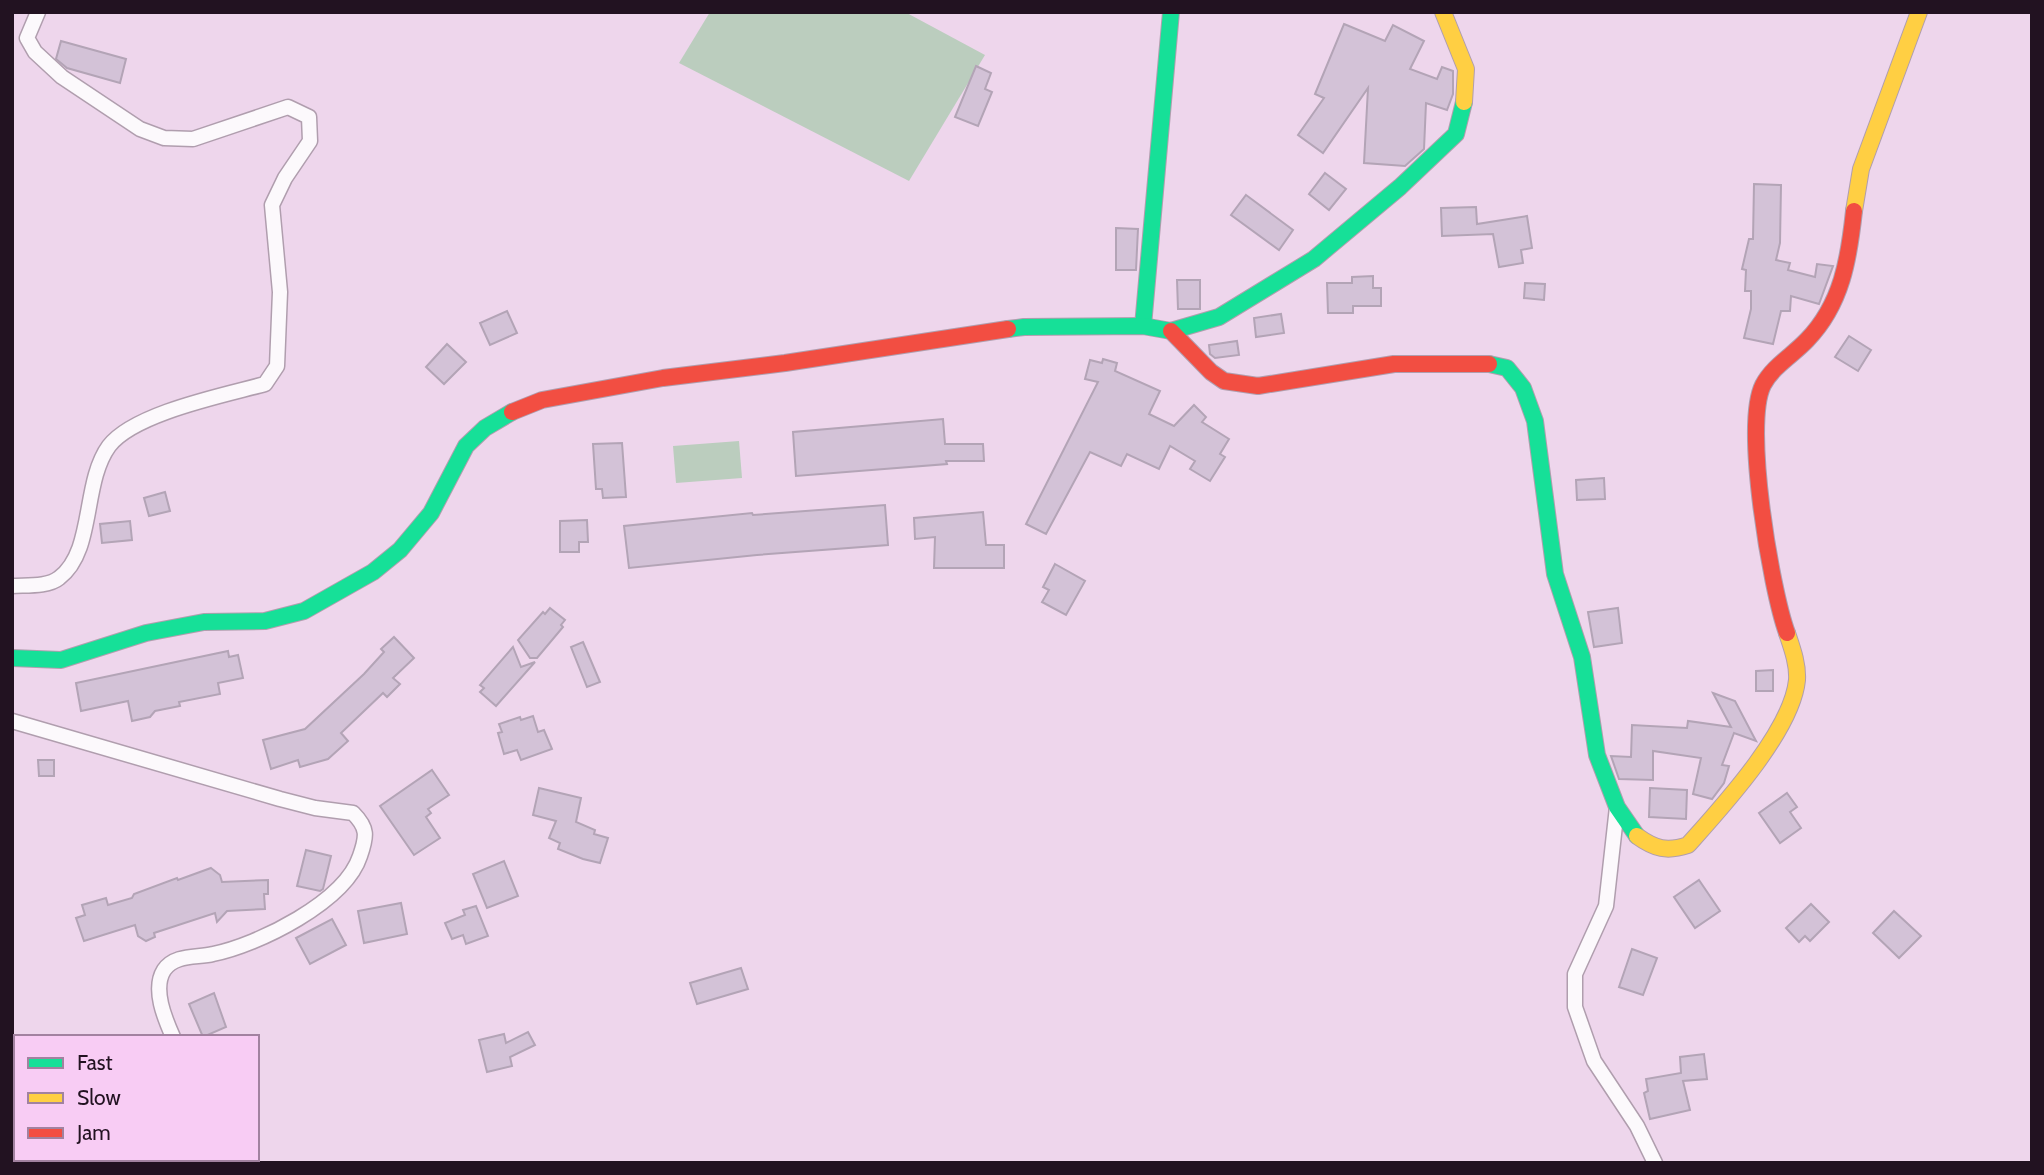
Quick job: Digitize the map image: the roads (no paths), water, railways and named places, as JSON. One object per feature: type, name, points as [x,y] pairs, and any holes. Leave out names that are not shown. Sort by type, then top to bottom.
[{"type":"street","points":[[12,586],[58,580],[77,557],[93,484],[108,447],[127,429],[153,417],[265,384],[277,366],[280,292],[272,205],[285,178],[310,141],[309,117],[288,107],[193,139],[164,138],[140,129],[62,77],[36,52],[27,38],[38,12]]},
{"type":"street","points":[[1143,326],[1171,12]]},
{"type":"street","points":[[12,658],[61,660],[146,632],[204,622],[265,621],[304,611],[373,572],[400,550],[431,513],[466,446],[495,422],[542,400],[663,378],[785,363],[1024,327],[1143,326],[1171,331],[1219,317],[1314,259],[1400,187],[1456,134],[1464,110],[1466,69],[1443,12]]},
{"type":"street","points":[[1171,331],[1211,372],[1224,381],[1239,384],[1258,386],[1394,364],[1487,362],[1507,368],[1523,388],[1535,421],[1555,574],[1582,657],[1597,755],[1617,807],[1638,837],[1655,848],[1672,850],[1688,845],[1761,755],[1792,701],[1797,681],[1796,662],[1775,595],[1755,413],[1760,391],[1774,369],[1808,340],[1831,308],[1844,278],[1851,247],[1856,191],[1861,169],[1919,12]]},
{"type":"street","points":[[12,721],[280,799],[353,813],[364,824],[365,840],[358,862],[322,904],[257,940],[213,954],[184,957],[164,969],[159,985],[163,1015],[172,1035]]},
{"type":"street","points":[[1617,807],[1606,906],[1575,974],[1575,1007],[1594,1061],[1637,1126],[1655,1163]]}]
